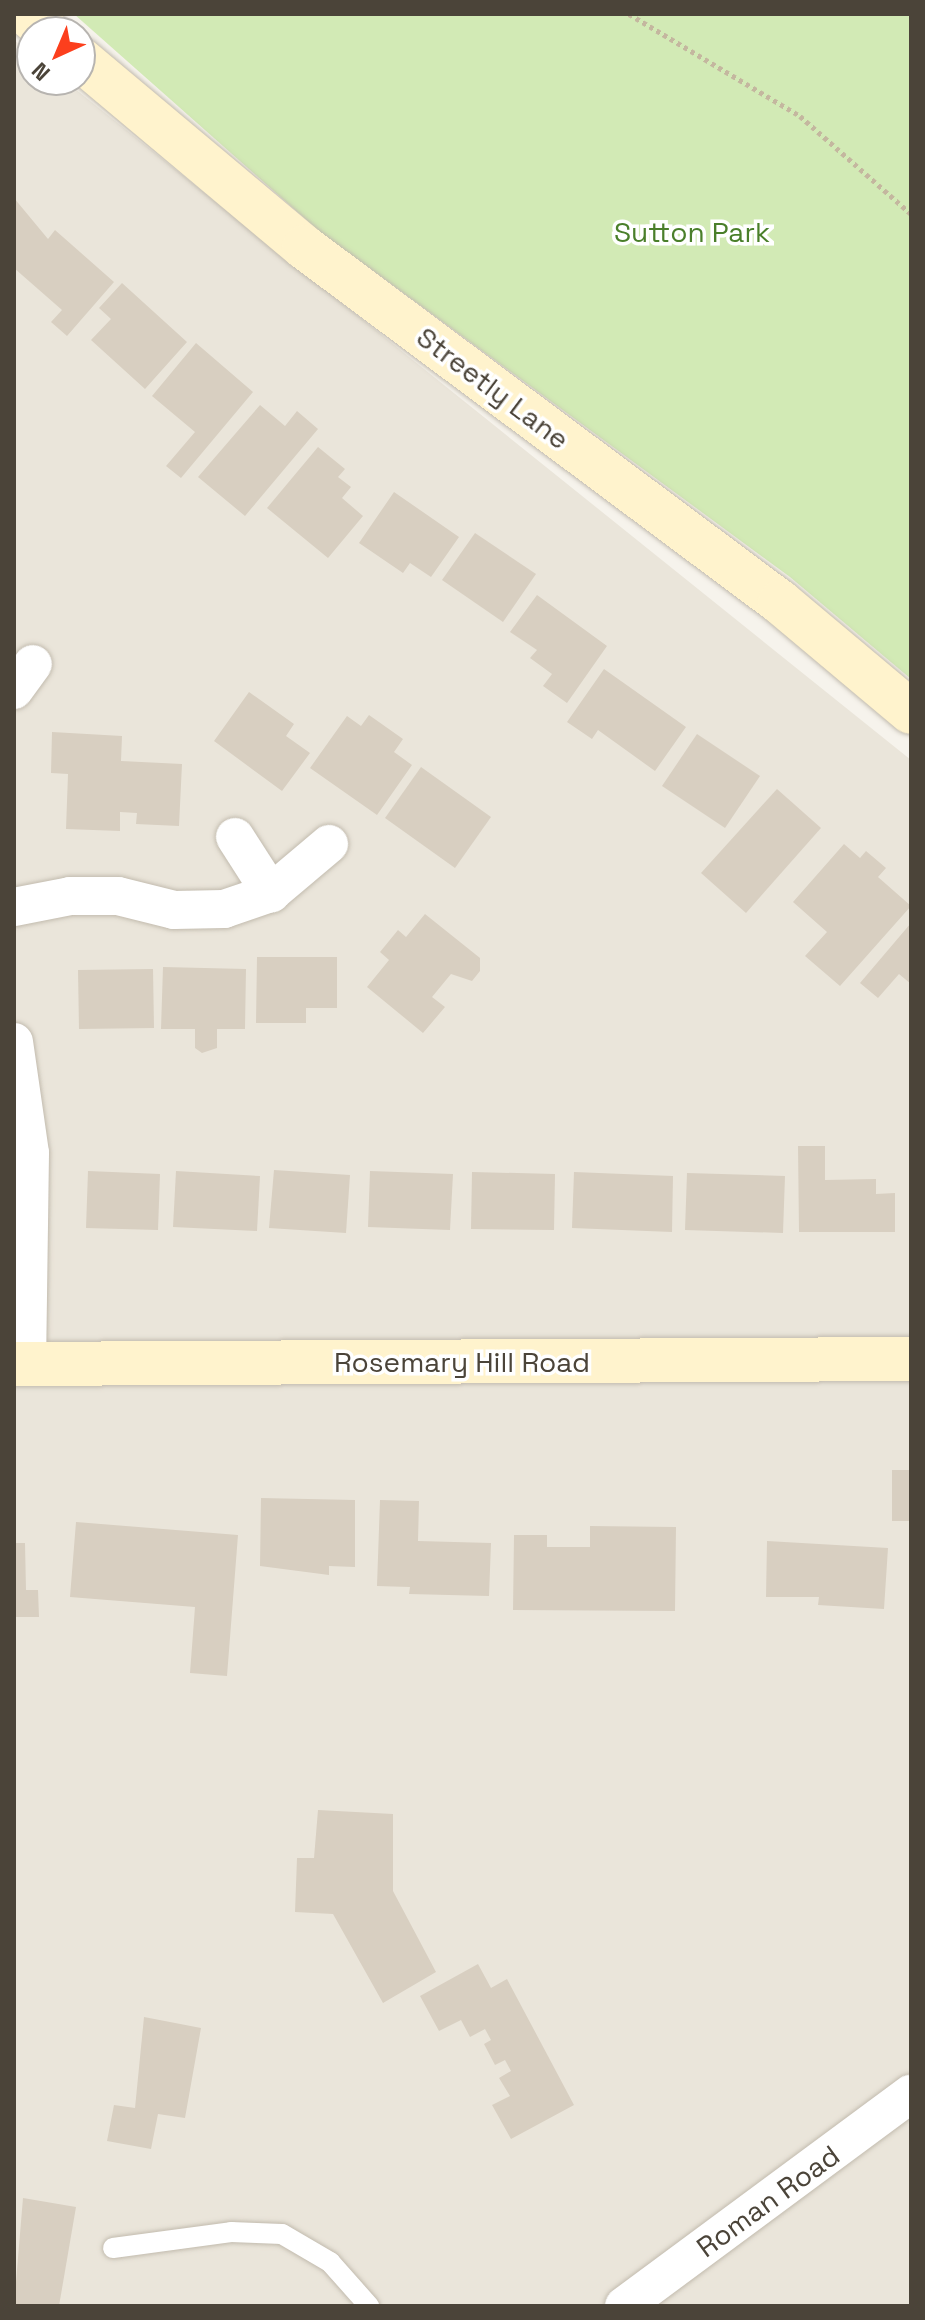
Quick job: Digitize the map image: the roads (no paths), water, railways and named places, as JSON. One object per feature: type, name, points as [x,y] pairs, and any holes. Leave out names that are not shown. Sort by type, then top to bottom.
[{"type":"main road","name":"Streetly Lane","points":[[96,72],[304,247],[780,602],[911,712]]},
{"type":"main road","name":"Rosemary Hill Road","points":[[20,1364],[911,1359]]},
{"type":"street","points":[[235,837],[271,893]]},
{"type":"street","points":[[14,907],[70,896],[118,896],[174,910],[224,909],[271,893],[329,844]]},
{"type":"street","points":[[14,1042],[30,1153],[20,1364]]},
{"type":"street","name":"Roman Road","points":[[624,2306],[911,2094]]},
{"type":"lane","points":[[113,2248],[231,2232],[282,2234],[330,2262],[369,2306]]},
{"type":"park label","name":"Sutton Park","points":[[692,232]]}]
